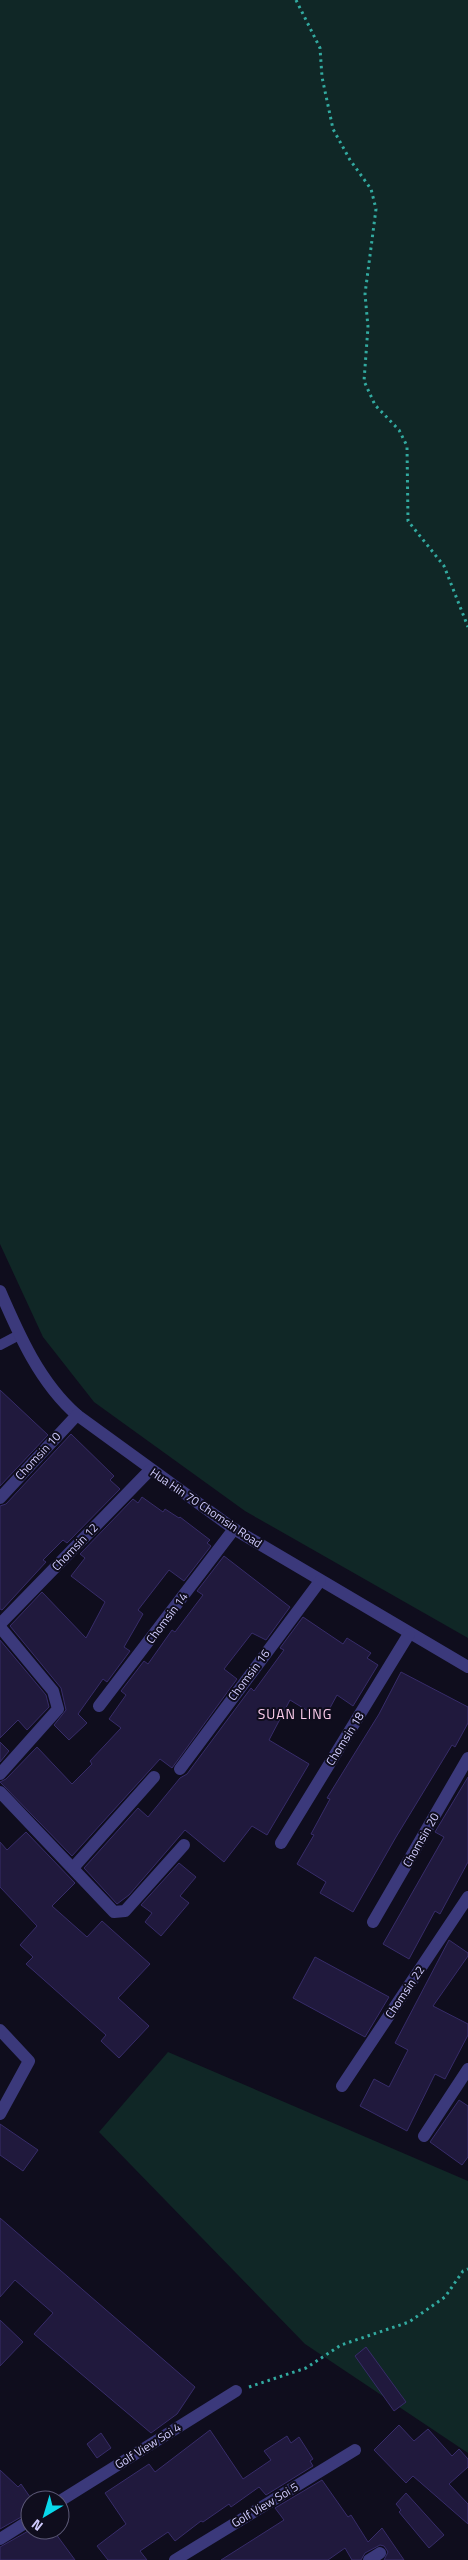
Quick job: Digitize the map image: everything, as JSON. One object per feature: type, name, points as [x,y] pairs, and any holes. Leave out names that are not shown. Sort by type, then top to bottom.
[{"type":"street","name":"Hua Hin 70 Chomsin Road","points":[[0,1291],[19,1335],[48,1384],[65,1405],[77,1415],[150,1470],[234,1529],[409,1634],[468,1667]]},
{"type":"street","name":"Chomsin 10","points":[[0,1498],[77,1415]]},
{"type":"street","name":"Chomsin 12","points":[[0,1625],[150,1470]]},
{"type":"street","name":"Chomsin 14","points":[[99,1706],[234,1529]]},
{"type":"street","name":"Chomsin 16","points":[[180,1769],[320,1581]]},
{"type":"street","points":[[0,1625],[53,1691],[58,1709],[0,1774]]},
{"type":"street","name":"Chomsin 18","points":[[281,1843],[409,1634]]},
{"type":"street","name":"Chomsin 20","points":[[374,1922],[468,1758]]},
{"type":"street","points":[[73,1868],[154,1776]]},
{"type":"street","points":[[0,1792],[114,1912],[120,1913],[125,1911],[184,1845]]},
{"type":"street","name":"Chomsin 22","points":[[342,2086],[468,1897]]},
{"type":"street","points":[[0,2030],[28,2061],[0,2114]]},
{"type":"street","points":[[424,2136],[468,2069]]},
{"type":"street","name":"Golf View Soi 4","points":[[70,2495],[236,2391]]},
{"type":"street","name":"Golf View Soi 5","points":[[176,2560],[355,2450]]},
{"type":"street","points":[[0,2539],[20,2526]]},
{"type":"lane","points":[[0,1345],[19,1335]]},
{"type":"path","points":[[296,0],[320,48],[322,77],[333,129],[350,160],[372,189],[376,209],[365,294],[368,327],[364,381],[374,405],[398,430],[407,446],[408,522],[444,566],[468,628]]},
{"type":"path","points":[[236,2391],[306,2368],[341,2345],[409,2322],[445,2297],[463,2271],[468,2269]]},
{"type":"green space","points":[[0,0],[468,0],[468,1638],[245,1511],[94,1402],[43,1337],[0,1244]]},
{"type":"green space","points":[[168,2052],[468,2181],[468,2453],[305,2344],[99,2132]]},
{"type":"building","points":[[0,1390],[48,1435],[0,1486]]},
{"type":"building","points":[[71,1434],[114,1476],[110,1480],[120,1489],[67,1543],[63,1540],[43,1560],[46,1562],[2,1610],[0,1609],[0,1506],[6,1504]]},
{"type":"building","points":[[142,1497],[163,1512],[165,1509],[180,1517],[210,1540],[207,1543],[211,1546],[184,1581],[169,1570],[138,1610],[143,1614],[124,1647],[130,1651],[107,1682],[103,1679],[78,1714],[87,1723],[69,1740],[54,1725],[66,1710],[61,1688],[10,1626],[42,1592],[86,1638],[105,1602],[71,1576],[85,1558],[80,1554],[133,1499],[138,1503]]},
{"type":"building","points":[[224,1556],[290,1607],[266,1640],[252,1633],[224,1669],[237,1679],[172,1768],[160,1759],[72,1856],[0,1782],[6,1779],[37,1747],[72,1784],[92,1764],[90,1761],[121,1728],[109,1719],[126,1695],[121,1691],[144,1661],[148,1664],[172,1630],[175,1632],[203,1595],[197,1591]]},
{"type":"building","points":[[303,1617],[343,1644],[347,1638],[371,1653],[367,1658],[378,1665],[353,1706],[337,1695],[325,1717],[311,1709],[308,1711],[290,1700],[269,1740],[309,1764],[267,1835],[252,1826],[224,1862],[185,1830],[129,1895],[117,1904],[84,1868],[138,1808],[148,1817],[180,1778],[187,1774],[251,1688],[254,1691],[284,1650],[280,1648]]},
{"type":"building","points":[[0,1640],[46,1695],[49,1707],[27,1730],[18,1720],[0,1738]]},
{"type":"building","points":[[401,1672],[468,1707],[468,1723],[455,1747],[452,1745],[396,1837],[353,1912],[320,1893],[326,1882],[297,1864],[314,1835],[311,1834],[330,1799],[327,1798],[379,1714]]},
{"type":"building","points":[[0,1742],[9,1751],[0,1762]]},
{"type":"building","points":[[468,1777],[468,1862],[440,1914],[435,1911],[409,1959],[383,1944],[444,1837],[435,1832]]},
{"type":"building","points":[[26,1832],[75,1883],[52,1906],[87,1937],[102,1921],[150,1964],[118,1998],[149,2026],[119,2058],[101,2041],[106,2035],[26,1964],[33,1957],[20,1945],[37,1926],[0,1887],[0,1842],[7,1850]]},
{"type":"building","points":[[179,1863],[196,1877],[180,1896],[189,1903],[161,1936],[145,1922],[152,1913],[141,1905]]},
{"type":"building","points":[[449,1940],[468,1953],[468,1956],[433,2006],[468,2024],[468,2035],[445,2079],[435,2074],[407,2131],[360,2106],[374,2079],[389,2087],[408,2050],[395,2043]]},
{"type":"building","points":[[315,1957],[389,1997],[365,2037],[293,1998]]},
{"type":"building","points":[[459,2100],[468,2106],[468,2157],[462,2165],[430,2142]]},
{"type":"building","points":[[0,2124],[38,2150],[23,2171],[0,2155]]},
{"type":"building","points":[[0,2218],[195,2387],[177,2414],[151,2433],[34,2334],[53,2313],[15,2280],[0,2297]]},
{"type":"building","points":[[0,2320],[23,2342],[0,2366]]},
{"type":"building","points":[[366,2347],[406,2402],[394,2411],[355,2356]]},
{"type":"building","points":[[399,2425],[414,2441],[428,2429],[452,2456],[459,2449],[468,2459],[468,2467],[449,2484],[468,2504],[468,2524],[413,2476],[406,2483],[374,2450]]},
{"type":"building","points":[[210,2430],[243,2479],[271,2460],[264,2451],[287,2436],[291,2443],[299,2437],[313,2459],[310,2461],[313,2466],[266,2495],[259,2487],[231,2507],[229,2504],[203,2522],[201,2521],[175,2541],[168,2532],[140,2551],[147,2560],[108,2560],[97,2546],[126,2524],[105,2493],[149,2464],[155,2472]]},
{"type":"building","points":[[101,2433],[111,2448],[97,2458],[87,2444]]},
{"type":"building","points":[[0,2470],[18,2487],[21,2484],[25,2490],[20,2490],[20,2518],[0,2529]]},
{"type":"building","points":[[322,2480],[348,2517],[351,2515],[368,2542],[382,2528],[404,2560],[384,2560],[388,2552],[384,2546],[380,2545],[365,2553],[361,2560],[352,2560],[345,2548],[328,2560],[221,2560],[284,2520],[275,2508]]},
{"type":"building","points":[[406,2493],[444,2535],[429,2548],[399,2512],[401,2510],[396,2504]]},
{"type":"building","points":[[20,2536],[20,2540],[60,2540],[75,2560],[0,2560],[0,2547]]},
{"type":"district","name":"SUAN LING","points":[[295,1714]]}]
